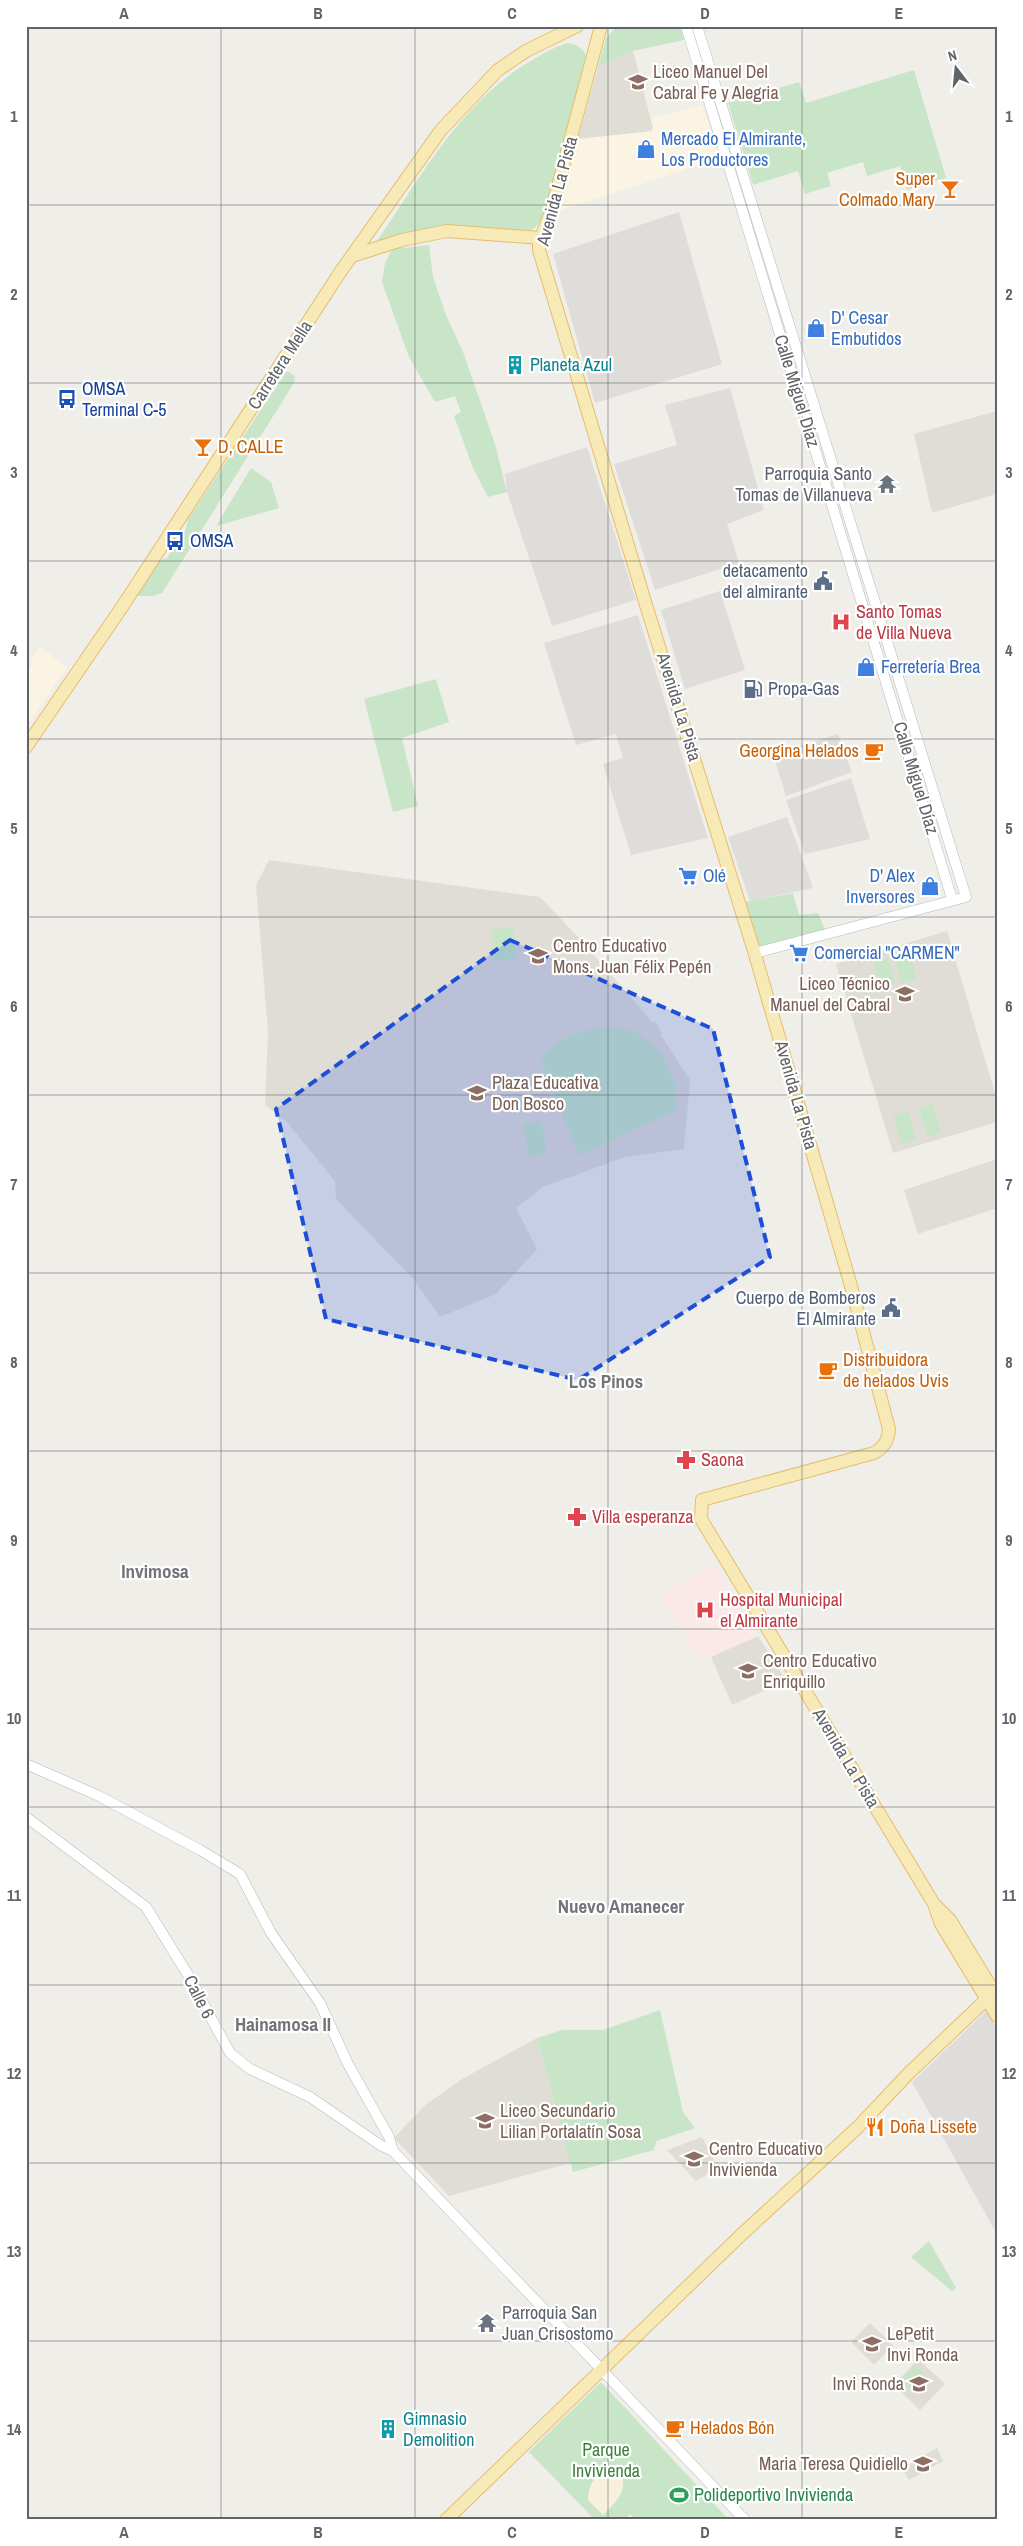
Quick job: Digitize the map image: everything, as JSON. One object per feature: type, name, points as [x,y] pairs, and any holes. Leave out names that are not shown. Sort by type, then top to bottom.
[{"type":"main road","name":"Carretera Mella","points":[[26,748],[48,713],[122,607],[352,256],[441,130],[472,94],[498,70],[519,56],[577,26]]},
{"type":"main road","name":"Avenida La Pista","points":[[601,26],[539,250],[755,953],[888,1420],[888,1438],[883,1447],[874,1453],[702,1500],[701,1519],[934,1904],[941,1924],[992,1996],[997,2016]]},
{"type":"main road","points":[[352,256],[402,240],[447,231],[541,238]]},
{"type":"main road","points":[[446,2520],[740,2236],[857,2128],[909,2073],[992,1996]]},
{"type":"street","name":"Calle Miguel Díaz","points":[[686,26],[949,900],[966,897],[697,26]]},
{"type":"street","points":[[755,953],[949,900]]},
{"type":"street","points":[[26,1764],[98,1796],[200,1850],[240,1874],[271,1933],[320,2002],[348,2064],[389,2137],[393,2151],[745,2520]]},
{"type":"street","name":"Calle 6","points":[[26,1817],[146,1908],[188,1976],[230,2053],[250,2069],[310,2097],[380,2145],[393,2151]]},
{"type":"highlighted area","points":[[510,940],[713,1029],[770,1257],[578,1380],[326,1319],[276,1109]]},
{"type":"shaded area","points":[[633,51],[653,128],[651,131],[578,139],[598,67]]},
{"type":"shaded area","name":"Mercado El Almirante, Los Productores","points":[[702,105],[721,158],[561,210],[559,207],[578,139],[651,131],[653,128],[650,119]]},
{"type":"shaded area","points":[[679,212],[722,364],[595,403],[553,254]]},
{"type":"shaded area","points":[[730,388],[764,510],[727,524],[739,563],[655,590],[614,464],[677,445],[665,405]]},
{"type":"shaded area","points":[[997,411],[997,494],[932,513],[914,434]]},
{"type":"shaded area","points":[[587,447],[636,600],[552,626],[507,492],[505,474]]},
{"type":"shaded area","points":[[720,591],[745,670],[685,689],[661,610]]},
{"type":"shaded area","name":"Santo Tomas de Villa Nueva","points":[[845,608],[852,632],[837,636],[831,612]]},
{"type":"shaded area","points":[[638,615],[708,838],[631,855],[603,764],[623,758],[616,734],[576,745],[544,643]]},
{"type":"shaded area","points":[[40,647],[67,667],[26,727],[26,682],[33,686],[26,680],[26,674],[32,664],[29,662]]},
{"type":"shaded area","points":[[838,734],[852,772],[786,796],[773,754]]},
{"type":"shaded area","points":[[851,778],[870,839],[805,854],[786,800]]},
{"type":"shaded area","points":[[787,817],[813,888],[750,901],[728,837]]},
{"type":"shaded area","name":"Plaza Educativa Don Bosco","points":[[269,860],[540,897],[581,940],[653,1023],[656,1022],[662,1033],[660,1034],[690,1080],[684,1149],[625,1157],[543,1187],[516,1208],[537,1249],[496,1294],[440,1317],[415,1281],[336,1199],[335,1181],[286,1121],[265,1105],[268,1032],[256,885]]},
{"type":"shaded area","points":[[947,931],[997,1100],[997,1122],[893,1153],[836,964]]},
{"type":"shaded area","points":[[997,1159],[997,1208],[918,1234],[904,1190]]},
{"type":"shaded area","name":"Hospital Municipal el Almirante","points":[[714,1564],[756,1637],[700,1661],[660,1595]]},
{"type":"shaded area","name":"Centro Educativo Enriquillo","points":[[758,1636],[786,1681],[732,1705],[711,1657]]},
{"type":"shaded area","points":[[986,2011],[997,2029],[997,2234],[912,2082]]},
{"type":"shaded area","name":"Liceo Secundario Lilian Portalatín Sosa","points":[[537,2038],[571,2163],[449,2196],[394,2138],[425,2105],[462,2079]]},
{"type":"shaded area","name":"Centro Educativo Invivienda","points":[[702,2137],[718,2168],[696,2181],[667,2150]]},
{"type":"shaded area","name":"LePetit Invi Ronda","points":[[870,2323],[893,2345],[874,2365],[851,2342]]},
{"type":"shaded area","name":"Invi Ronda","points":[[918,2359],[945,2384],[920,2410],[894,2385]]},
{"type":"shaded area","name":"Maria Teresa Quidiello","points":[[937,2448],[943,2461],[909,2480],[902,2468]]},
{"type":"green space","points":[[617,26],[680,26],[684,40],[633,51],[598,67],[606,38]]},
{"type":"green space","points":[[568,43],[582,49],[586,56],[587,64],[542,218],[536,227],[527,232],[444,227],[377,241],[427,165],[485,95],[508,76],[534,59]]},
{"type":"green space","points":[[914,70],[946,178],[907,190],[900,166],[867,176],[863,162],[827,173],[831,186],[805,194],[798,171],[753,185],[728,103],[799,82],[806,103]]},
{"type":"green space","points":[[429,245],[433,277],[446,315],[463,352],[495,444],[507,492],[488,497],[473,468],[454,416],[461,412],[455,396],[435,402],[409,357],[382,282],[385,263],[392,249]]},
{"type":"green space","points":[[287,371],[295,376],[294,383],[162,593],[153,596],[138,596],[159,561],[167,558],[186,529],[188,519]]},
{"type":"green space","points":[[251,468],[271,482],[279,508],[216,526]]},
{"type":"green space","points":[[436,679],[449,722],[402,738],[418,806],[393,812],[364,699]]},
{"type":"green space","points":[[793,893],[799,915],[818,913],[826,932],[755,953],[739,903]]},
{"type":"green space","points":[[513,927],[517,958],[495,961],[491,930]]},
{"type":"green space","points":[[909,952],[917,979],[901,983],[894,957]]},
{"type":"green space","points":[[888,958],[896,984],[880,989],[873,962]]},
{"type":"green space","points":[[611,1026],[637,1032],[662,1054],[675,1082],[676,1111],[579,1155],[540,1059],[556,1044],[572,1035]]},
{"type":"green space","points":[[933,1104],[941,1132],[927,1137],[919,1108]]},
{"type":"green space","points":[[908,1111],[916,1140],[901,1144],[893,1116]]},
{"type":"green space","points":[[541,1121],[547,1153],[529,1157],[523,1125]]},
{"type":"green space","points":[[660,2010],[683,2112],[695,2128],[656,2141],[654,2150],[573,2172],[537,2038],[562,2030],[603,2030]]},
{"type":"green space","points":[[929,2241],[956,2288],[952,2291],[911,2257]]},
{"type":"green space","points":[[915,2365],[923,2373],[904,2393],[895,2385]]},
{"type":"green space","name":"Parque Invivienda","points":[[601,2382],[729,2520],[635,2520],[630,2514],[624,2520],[595,2520],[529,2452]]},
{"type":"sand","points":[[612,2469],[622,2475],[623,2487],[619,2497],[603,2515],[588,2500],[588,2494],[591,2484],[597,2476]]},
{"type":"place","name":"Liceo Manuel Del Cabral Fe y Alegria","points":[[638,82]]},
{"type":"place","name":"Mercado El Almirante, Los Productores","points":[[646,149]]},
{"type":"place","name":"Super Colmado Mary","points":[[950,189]]},
{"type":"place","name":"D' Cesar Embutidos","points":[[816,328]]},
{"type":"place","name":"Planeta Azul","points":[[515,365]]},
{"type":"place","name":"OMSA Terminal C-5","points":[[67,399]]},
{"type":"place","name":"D, CALLE","points":[[203,447]]},
{"type":"place","name":"Parroquia Santo Tomas de Villanueva","points":[[887,484]]},
{"type":"place","name":"OMSA","points":[[175,541]]},
{"type":"place","name":"detacamento del almirante","points":[[823,581]]},
{"type":"place","name":"Santo Tomas de Villa Nueva","points":[[841,622]]},
{"type":"place","name":"Ferretería Brea","points":[[866,667]]},
{"type":"place","name":"Propa-Gas","points":[[753,689]]},
{"type":"place","name":"Georgina Helados","points":[[874,751]]},
{"type":"place","name":"Olé","points":[[688,876]]},
{"type":"place","name":"D' Alex Inversores","points":[[930,886]]},
{"type":"place","name":"Comercial \"CARMEN\"","points":[[799,953]]},
{"type":"place","name":"Centro Educativo Mons. Juan Félix Pepén","points":[[538,956]]},
{"type":"place","name":"Liceo Técnico Manuel del Cabral","points":[[905,994]]},
{"type":"place","name":"Plaza Educativa Don Bosco","points":[[477,1093]]},
{"type":"place","name":"Cuerpo de Bomberos El Almirante","points":[[891,1308]]},
{"type":"place","name":"Distribuidora de helados Uvis","points":[[828,1370]]},
{"type":"place","name":"Saona","points":[[686,1460]]},
{"type":"place","name":"Villa esperanza","points":[[577,1517]]},
{"type":"place","name":"Hospital Municipal el Almirante","points":[[705,1610]]},
{"type":"place","name":"Centro Educativo Enriquillo","points":[[748,1671]]},
{"type":"place","name":"Liceo Secundario Lilian Portalatín Sosa","points":[[485,2121]]},
{"type":"place","name":"Doña Lissete","points":[[875,2127]]},
{"type":"place","name":"Centro Educativo Invivienda","points":[[694,2159]]},
{"type":"place","name":"Parroquia San Juan Crisostomo","points":[[487,2323]]},
{"type":"place","name":"LePetit Invi Ronda","points":[[872,2344]]},
{"type":"place","name":"Invi Ronda","points":[[919,2384]]},
{"type":"place","name":"Helados Bón","points":[[675,2428]]},
{"type":"place","name":"Gimnasio Demolition","points":[[388,2429]]},
{"type":"place","name":"Maria Teresa Quidiello","points":[[923,2464]]},
{"type":"place","name":"Polideportivo Invivienda","points":[[679,2495]]},
{"type":"district","name":"Los Pinos","points":[[606,1381]]},
{"type":"district","name":"Invimosa","points":[[155,1571]]},
{"type":"district","name":"Nuevo Amanecer","points":[[621,1906]]},
{"type":"district","name":"Hainamosa II","points":[[283,2024]]}]
